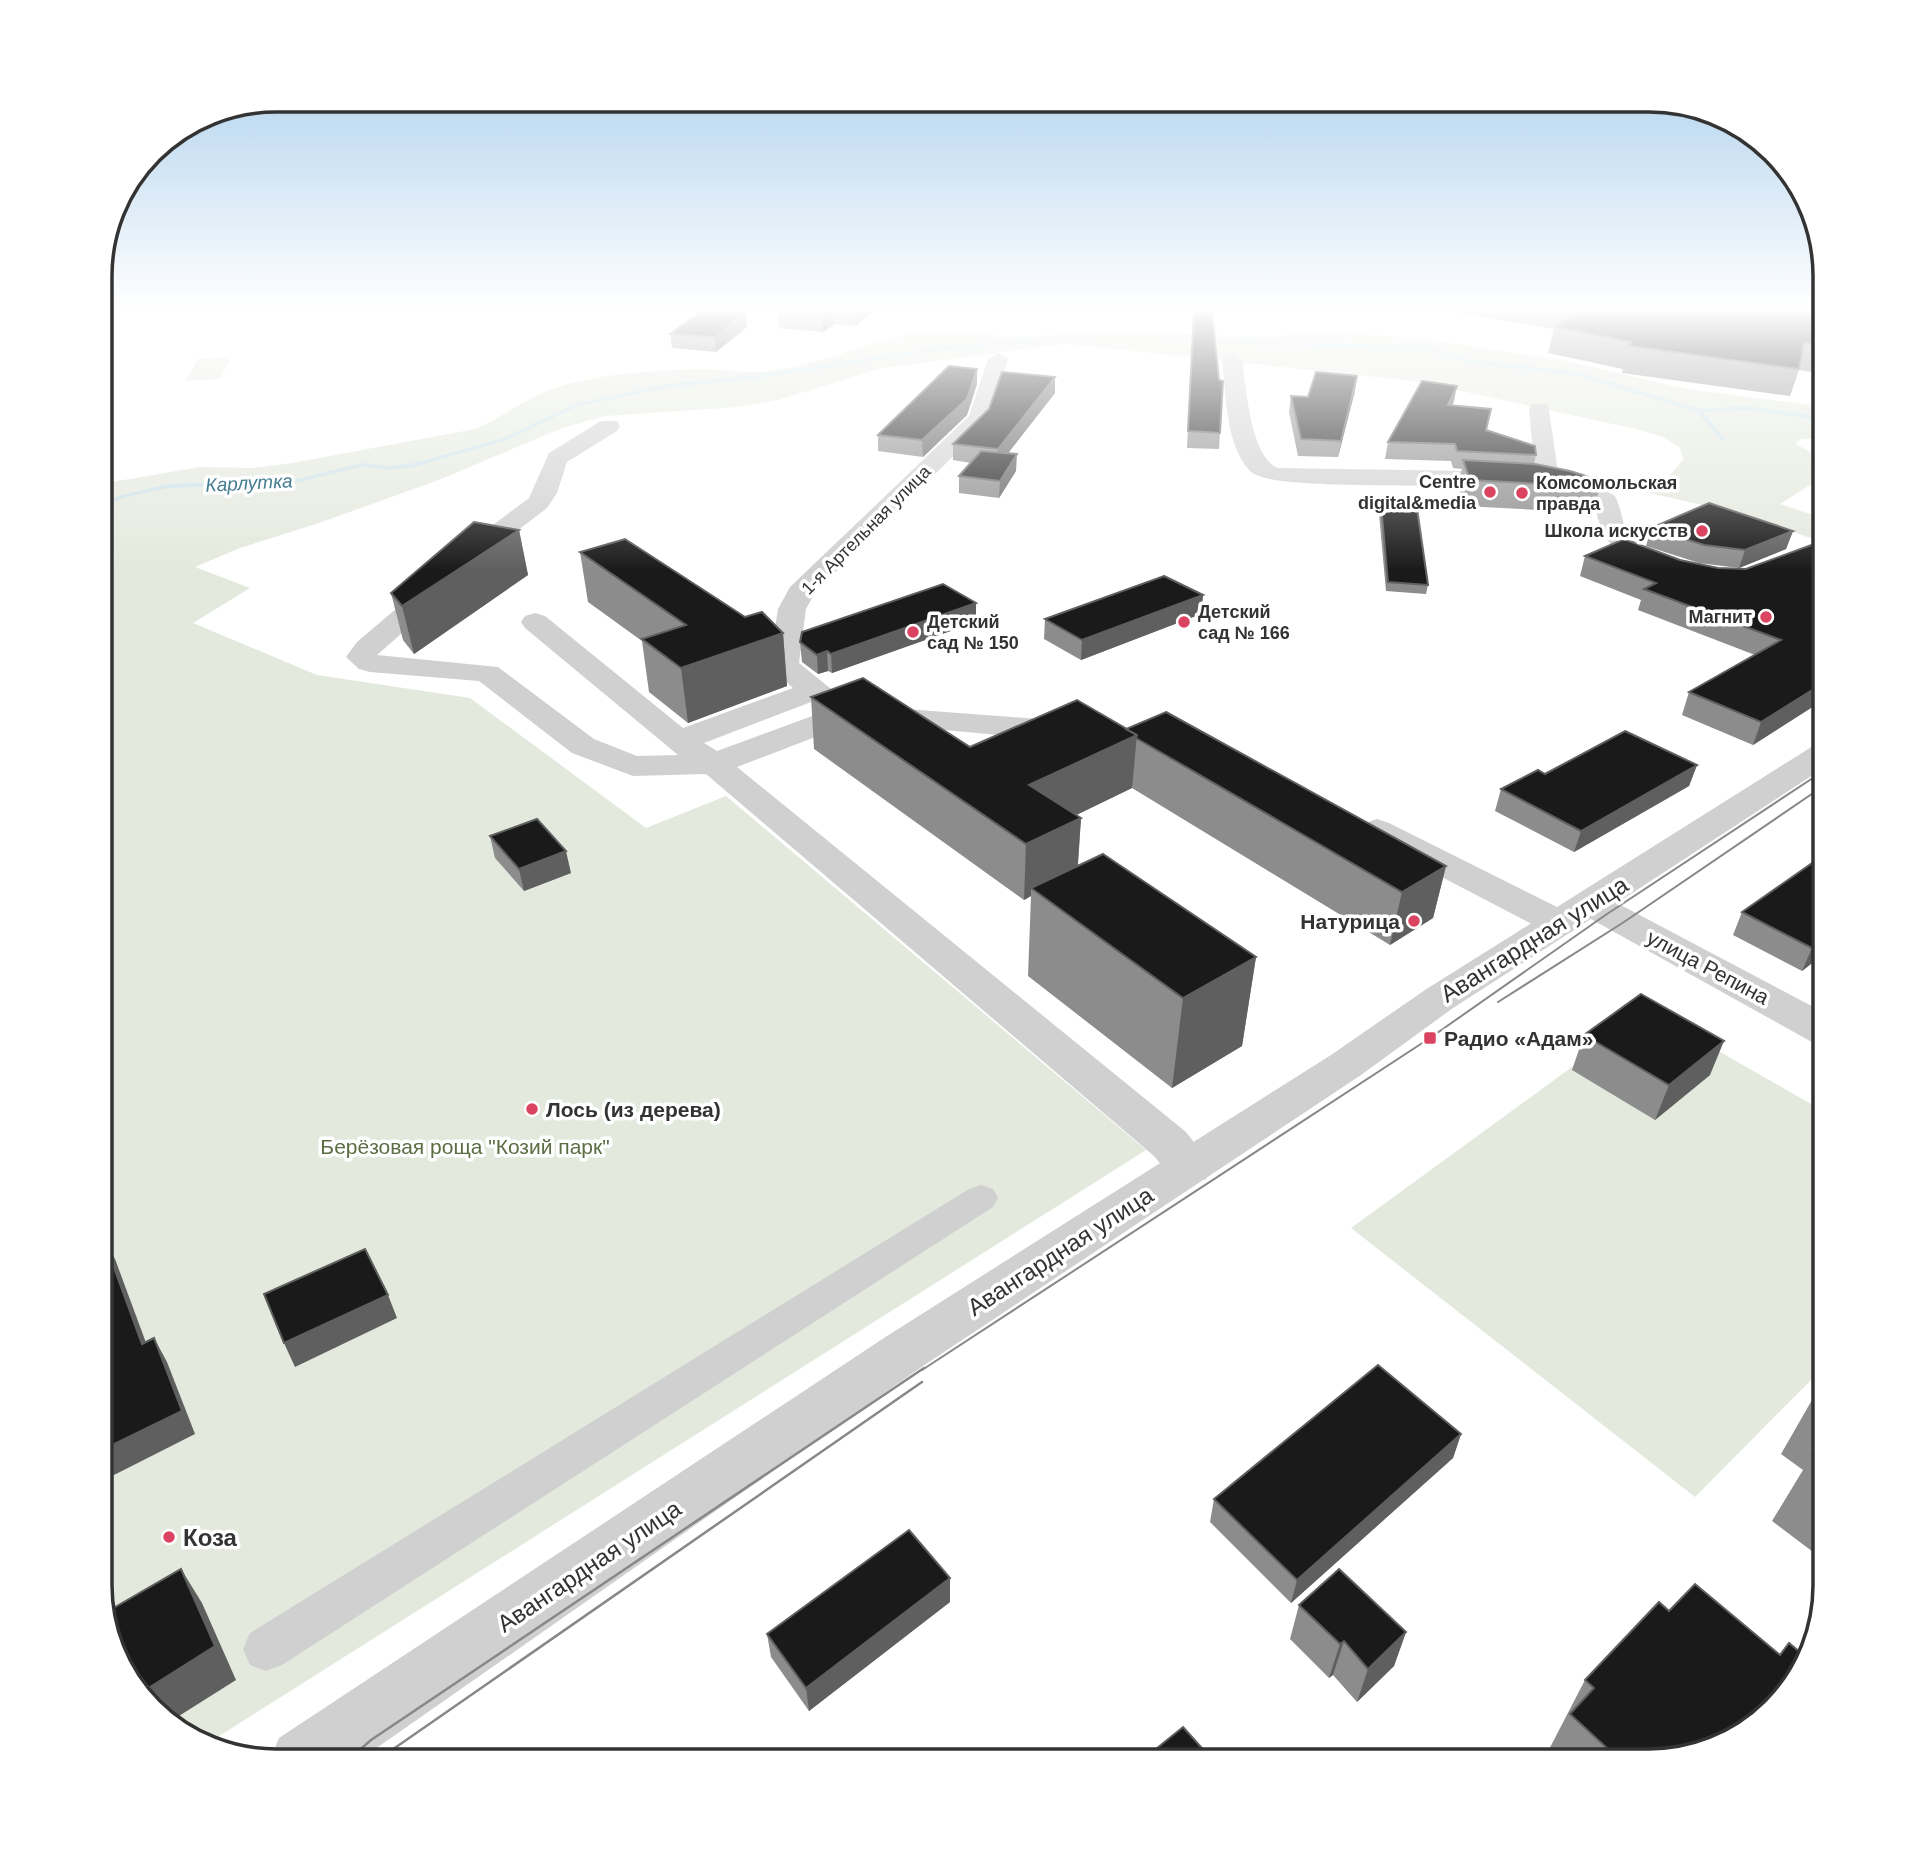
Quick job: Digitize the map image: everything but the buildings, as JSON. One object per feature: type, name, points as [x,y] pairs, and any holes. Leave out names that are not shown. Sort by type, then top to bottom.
[{"type":"street","name":"1-я Артельная улица","points":[[813,691],[784,666],[792,609],[804,587],[979,418],[985,398]]},
{"type":"street","points":[[1238,398],[1242,423],[1256,464],[1277,474],[1497,479],[1548,483],[1598,494],[1605,500],[1615,538],[1626,551],[1692,573]]},
{"type":"street","points":[[1540,409],[1548,483]]},
{"type":"street","points":[[609,426],[557,458],[549,477],[548,489],[536,506],[479,546],[473,557],[366,648],[361,657],[370,663],[487,673],[583,746],[633,765],[714,764],[846,714],[1091,733]]},
{"type":"street","points":[[535,622],[679,741],[714,764],[1170,1144],[1191,1167]]},
{"type":"street","points":[[679,741],[813,691],[846,714]]},
{"type":"street","name":"Авангардная улица","points":[[320,1749],[905,1351],[1346,1065],[1439,999],[1813,760]]},
{"type":"street","name":"улица Репина","points":[[1344,812],[1575,913],[1813,1025]]},
{"type":"street","points":[[266,1649],[981,1198]]},
{"type":"green space","name":"Берёзовая роща \"Козий парк\"","points":[[532,398],[785,398],[737,407],[605,416],[562,428],[441,479],[240,548],[195,567],[250,588],[193,623],[317,675],[470,698],[646,828],[726,796],[1146,1150],[217,1738],[176,1715],[146,1685],[124,1648],[113,1607],[112,482],[200,467],[253,468],[292,463],[475,429]]},
{"type":"green space","name":"Берёзовая роща \"Козий парк\"","points":[[1493,398],[1755,398],[1813,405],[1813,439],[1801,439],[1796,444],[1813,453],[1813,484],[1780,504],[1813,515],[1813,539],[1742,514],[1632,489],[1661,481],[1683,459],[1680,448],[1663,437]]},
{"type":"green space","points":[[1649,1011],[1813,1105],[1813,1378],[1695,1497],[1351,1228]]},
{"type":"waterway","name":"Карлутка","points":[[112,500],[167,486],[292,482],[362,465],[391,468],[415,465],[505,439],[577,405],[611,398]]},
{"type":"waterway","name":"Карлутка","points":[[1656,398],[1699,411]]},
{"type":"waterway","name":"Карлутка","points":[[1699,411],[1748,408],[1813,417]]},
{"type":"waterway","points":[[1699,411],[1722,439]]},
{"type":"tram line","points":[[922,1370],[1430,1038],[1607,914],[1813,778]]},
{"type":"tram line","points":[[1498,1002],[1624,922],[1813,793]]},
{"type":"tram line","points":[[361,1749],[924,1368]]},
{"type":"tram line","points":[[393,1749],[922,1382]]},
{"type":"place","name":"Centre digital&media","points":[[1490,492]]},
{"type":"place","name":"Комсомольская правда","points":[[1522,493]]},
{"type":"place","name":"Школа искусств","points":[[1702,531]]},
{"type":"place","name":"Магнит","points":[[1766,617]]},
{"type":"place","name":"Детский сад № 166","points":[[1184,622]]},
{"type":"place","name":"Детский сад № 150","points":[[913,632]]},
{"type":"place","name":"Натурица","points":[[1414,921]]},
{"type":"place","name":"Радио «Адам»","points":[[1430,1038]]},
{"type":"place","name":"Лось (из дерева)","points":[[532,1109]]},
{"type":"place","name":"Коза","points":[[169,1537]]}]
